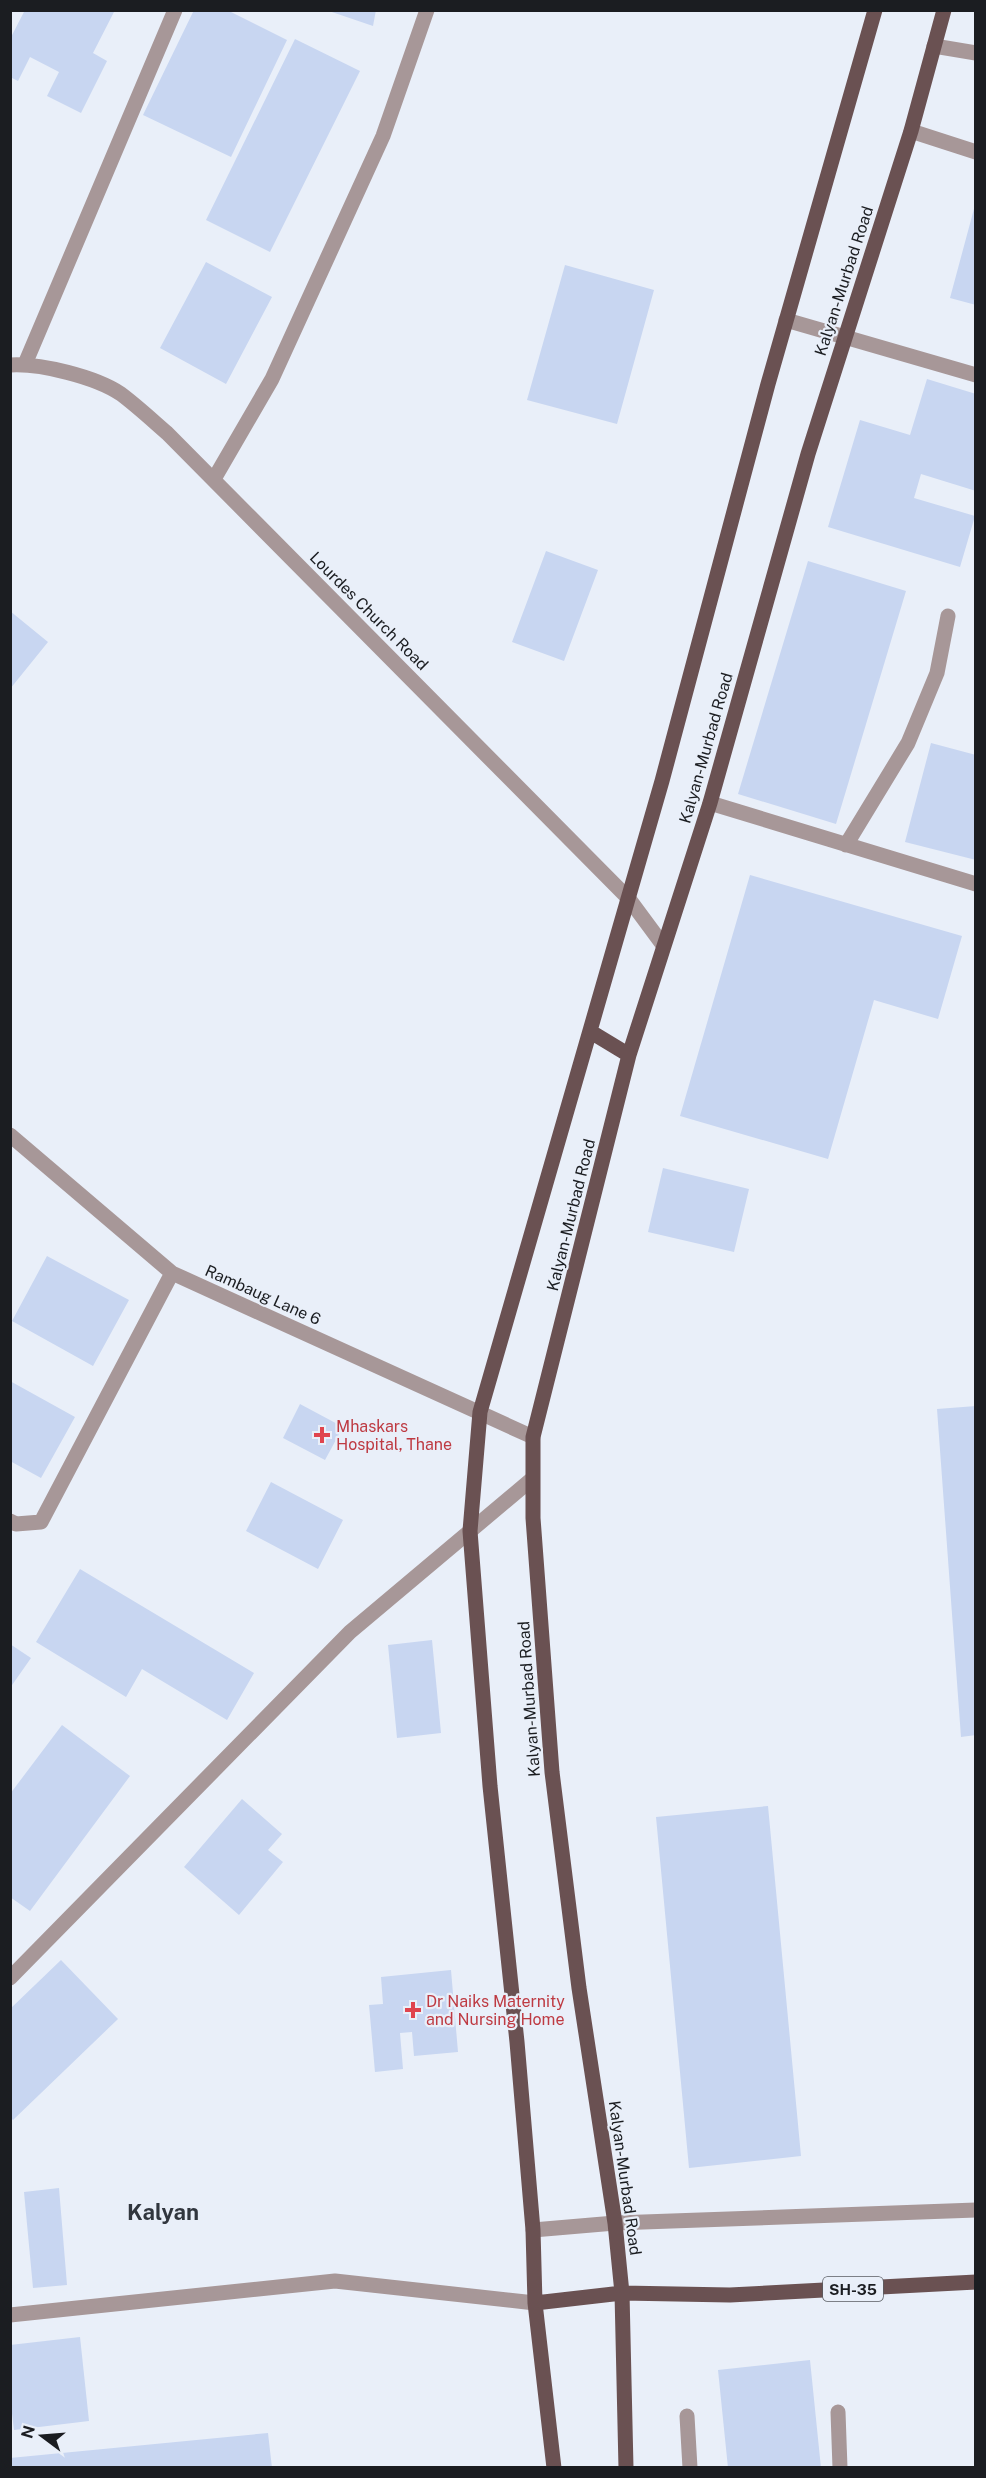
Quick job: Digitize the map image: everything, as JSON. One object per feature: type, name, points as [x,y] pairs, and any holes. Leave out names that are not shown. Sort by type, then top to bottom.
[{"type":"main road","name":"Kalyan-Murbad Road","points":[[554,2468],[535,2303],[533,2230],[518,2042],[490,1786],[470,1531],[480,1412],[591,1032],[786,320],[875,10]]},
{"type":"main road","name":"Kalyan-Murbad Road","points":[[626,2468],[622,2293],[615,2223],[579,1988],[552,1772],[532,1479],[533,1437],[629,1055],[710,803],[808,454],[911,131],[944,10]]},
{"type":"main road","points":[[591,1032],[629,1055]]},
{"type":"main road","name":"SH-35","points":[[535,2303],[622,2293],[730,2295],[975,2282]]},
{"type":"street","points":[[18,365],[175,10]]},
{"type":"street","points":[[214,479],[272,379],[383,136],[427,10]]},
{"type":"street","points":[[934,46],[975,53]]},
{"type":"street","points":[[911,131],[975,152]]},
{"type":"street","points":[[786,320],[975,375]]},
{"type":"street","name":"Lourdes Church Road","points":[[18,365],[77,376],[119,393],[167,433],[628,899],[663,945]]},
{"type":"street","points":[[846,845],[908,743],[937,672],[948,616]]},
{"type":"street","points":[[710,803],[975,884]]},
{"type":"street","name":"Rambaug Lane 6","points":[[10,1135],[172,1273],[533,1437]]},
{"type":"street","points":[[10,1521],[16,1524],[41,1522],[172,1273]]},
{"type":"street","points":[[12,1973],[350,1632],[532,1479]]},
{"type":"street","points":[[533,2230],[615,2223],[975,2210]]},
{"type":"street","points":[[10,2315],[335,2281],[535,2303]]},
{"type":"street","points":[[838,2412],[840,2468]]},
{"type":"street","points":[[687,2416],[690,2468]]},
{"type":"building","points":[[25,10],[115,10],[93,53],[107,61],[81,113],[47,96],[59,72],[30,57],[18,81],[10,77],[10,39]]},
{"type":"building","points":[[194,10],[227,10],[287,40],[231,157],[143,115]]},
{"type":"building","points":[[326,10],[376,10],[373,26]]},
{"type":"building","points":[[295,39],[360,71],[270,252],[206,220]]},
{"type":"building","points":[[976,205],[976,305],[950,298]]},
{"type":"building","points":[[206,262],[272,297],[226,384],[160,348]]},
{"type":"building","points":[[565,265],[654,290],[617,424],[527,400]]},
{"type":"building","points":[[927,379],[976,394],[976,491],[921,474],[914,498],[975,516],[960,567],[828,527],[860,420],[910,435]]},
{"type":"building","points":[[546,551],[598,570],[564,661],[512,642]]},
{"type":"building","points":[[808,561],[906,591],[836,824],[738,794]]},
{"type":"building","points":[[10,611],[48,642],[10,689]]},
{"type":"building","points":[[931,743],[976,755],[976,860],[905,842]]},
{"type":"building","points":[[750,875],[962,936],[938,1019],[874,1000],[828,1159],[680,1116]]},
{"type":"building","points":[[663,1168],[749,1189],[734,1252],[648,1232]]},
{"type":"building","points":[[47,1256],[129,1300],[93,1366],[12,1321]]},
{"type":"building","points":[[10,1381],[75,1417],[41,1478],[10,1461]]},
{"type":"building","points":[[300,1404],[343,1427],[325,1460],[283,1438]]},
{"type":"building","points":[[976,1406],[976,1735],[961,1737],[937,1409]]},
{"type":"building","points":[[271,1482],[343,1520],[318,1569],[246,1531]]},
{"type":"building","points":[[80,1569],[254,1673],[227,1720],[142,1669],[126,1697],[36,1642]]},
{"type":"building","points":[[432,1640],[441,1733],[397,1738],[388,1645]]},
{"type":"building","points":[[10,1644],[31,1658],[10,1688]]},
{"type":"building","points":[[62,1725],[130,1776],[30,1911],[10,1897],[10,1794]]},
{"type":"building","points":[[242,1799],[282,1834],[268,1850],[283,1862],[239,1915],[184,1867]]},
{"type":"building","points":[[768,1806],[801,2156],[689,2168],[656,1817]]},
{"type":"building","points":[[61,1960],[118,2019],[13,2120],[10,2117],[10,2009]]},
{"type":"building","points":[[451,1970],[458,2052],[414,2056],[412,2032],[400,2033],[403,2069],[375,2072],[369,2005],[383,2004],[381,1977]]},
{"type":"building","points":[[59,2188],[67,2285],[33,2288],[24,2192]]},
{"type":"building","points":[[80,2337],[89,2421],[14,2430],[10,2397],[10,2345]]},
{"type":"building","points":[[810,2360],[821,2468],[728,2468],[718,2370]]},
{"type":"building","points":[[268,2433],[272,2468],[10,2468],[10,2458]]},
{"type":"place","name":"Mhaskars Hospital, Thane","points":[[322,1435]]},
{"type":"place","name":"Dr Naiks Maternity and Nursing Home","points":[[413,2010]]},
{"type":"district","name":"Kalyan","points":[[163,2212]]}]
